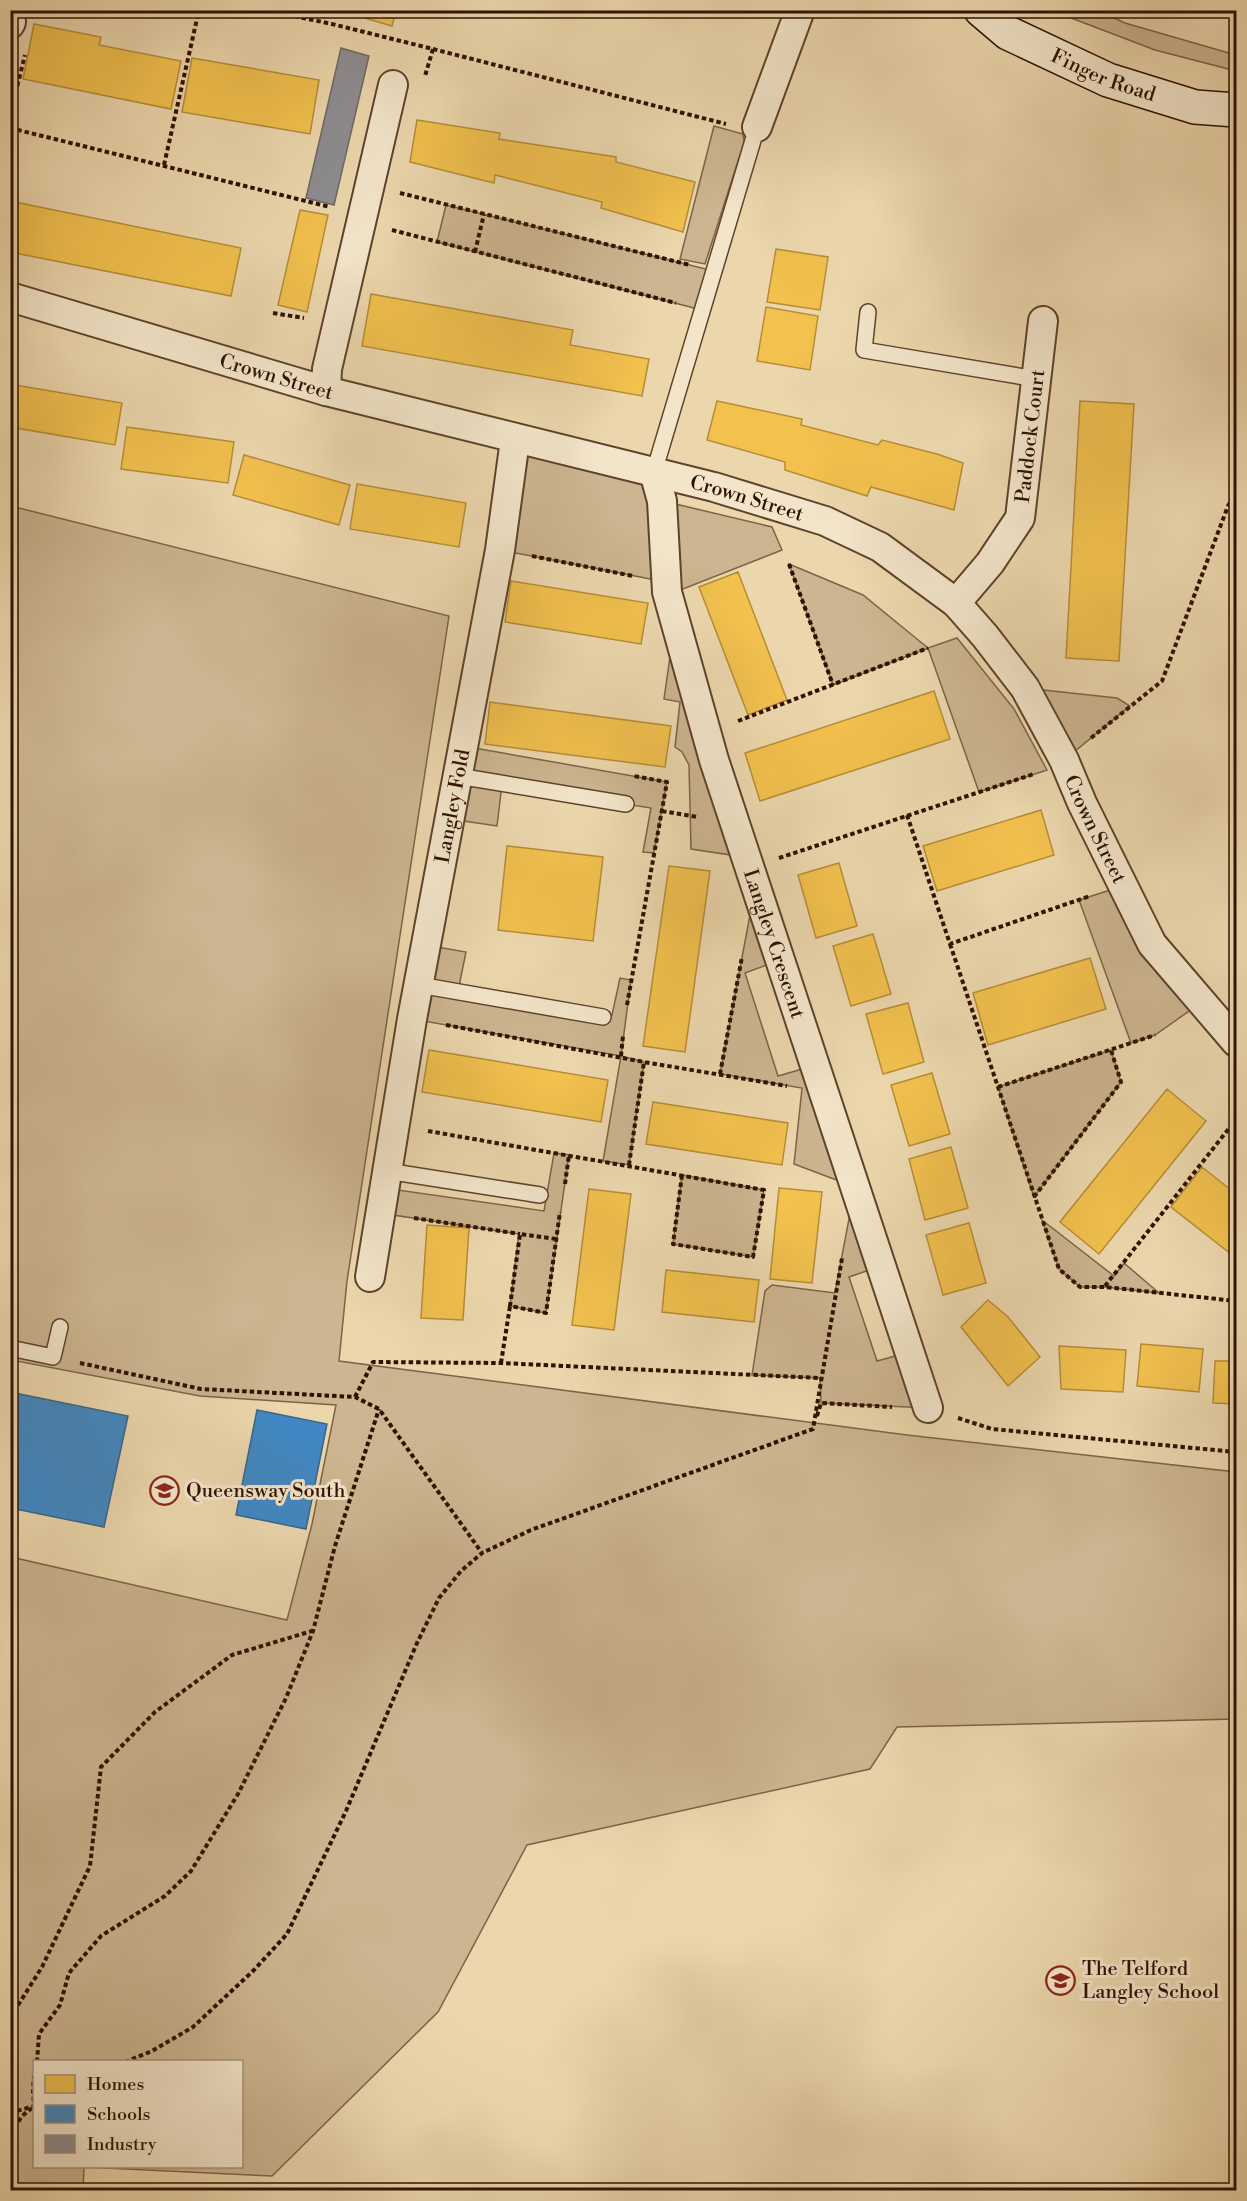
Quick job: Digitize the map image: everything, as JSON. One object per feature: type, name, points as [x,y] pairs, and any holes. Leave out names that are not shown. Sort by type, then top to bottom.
[{"type":"main road","name":"Finger Road","points":[[981,10],[1008,33],[1108,80],[1195,106],[1236,110]]},
{"type":"street","points":[[756,130],[800,10]]},
{"type":"street","points":[[326,392],[327,369],[374,222],[393,85]]},
{"type":"street","name":"Crown Street","points":[[10,297],[326,392],[514,440],[714,487],[825,521],[880,547],[956,603],[1026,688],[1064,760],[1082,803],[1152,944],[1236,1042]]},
{"type":"street","name":"Paddock Court","points":[[956,603],[990,563],[1020,518],[1043,321]]},
{"type":"street","name":"Langley Fold","points":[[370,1277],[412,1019],[500,550],[514,440]]},
{"type":"street","name":"Langley Crescent","points":[[654,472],[662,501],[666,582],[706,733],[928,1408]]},
{"type":"lane","points":[[654,472],[756,130]]},
{"type":"lane","points":[[868,312],[864,350],[1036,379]]},
{"type":"lane","points":[[458,776],[626,804]]},
{"type":"lane","points":[[419,985],[603,1017]]},
{"type":"lane","points":[[387,1172],[540,1195]]},
{"type":"lane","points":[[10,1348],[53,1357],[60,1327]]},
{"type":"path","points":[[164,165],[199,10]]},
{"type":"path","points":[[265,10],[332,24],[756,130]]},
{"type":"path","points":[[425,75],[433,49]]},
{"type":"path","points":[[10,115],[26,51]]},
{"type":"path","points":[[10,128],[164,165],[475,252],[702,310]]},
{"type":"path","points":[[394,191],[714,271]]},
{"type":"path","points":[[475,252],[484,214]]},
{"type":"path","points":[[749,868],[1047,770],[1064,760],[1162,681],[1228,506],[1236,493]]},
{"type":"path","points":[[500,550],[666,582]]},
{"type":"path","points":[[789,564],[833,685]]},
{"type":"path","points":[[706,733],[928,648]]},
{"type":"path","points":[[624,775],[667,782],[626,1012]]},
{"type":"path","points":[[907,815],[1059,1269],[1080,1287],[1105,1287],[1236,1301]]},
{"type":"path","points":[[950,944],[1097,894]]},
{"type":"path","points":[[720,1074],[750,915],[763,907]]},
{"type":"path","points":[[412,1019],[644,1062],[814,1090],[823,1088]]},
{"type":"path","points":[[621,1056],[623,1034]]},
{"type":"path","points":[[998,1087],[1155,1035]]},
{"type":"path","points":[[1034,1197],[1121,1082],[1111,1050]]},
{"type":"path","points":[[629,1165],[644,1062]]},
{"type":"path","points":[[1105,1287],[1234,1122]]},
{"type":"path","points":[[394,1126],[629,1165],[764,1190],[753,1257],[673,1244],[682,1175]]},
{"type":"path","points":[[564,1187],[569,1155]]},
{"type":"path","points":[[510,1306],[546,1313],[561,1208]]},
{"type":"path","points":[[380,1213],[556,1239]]},
{"type":"path","points":[[501,1363],[520,1234]]},
{"type":"path","points":[[813,1429],[843,1251]]},
{"type":"path","points":[[53,1357],[201,1389],[355,1397],[379,1409],[482,1552]]},
{"type":"path","points":[[355,1397],[373,1362],[501,1363],[820,1378]]},
{"type":"path","points":[[813,1429],[821,1403],[928,1408],[992,1429],[1236,1452]]},
{"type":"path","points":[[37,2060],[39,2034],[60,2005],[69,1972],[101,1936],[165,1896],[191,1871],[238,1794],[286,1698],[312,1631],[335,1546],[379,1409]]},
{"type":"path","points":[[127,2060],[152,2050],[193,2027],[254,1970],[287,1934],[345,1811],[417,1643],[439,1598],[461,1571],[482,1552],[531,1530],[813,1429]]},
{"type":"path","points":[[10,2018],[42,1967],[90,1866],[101,1767],[155,1712],[232,1654],[312,1631]]},
{"type":"path","points":[[10,2113],[33,2106]]},
{"type":"path","points":[[10,2134],[21,2116],[33,2107]]},
{"type":"shaded area","points":[[1053,11],[1099,11],[1125,23],[1236,55],[1236,71],[1155,50]]},
{"type":"shaded area","points":[[714,126],[743,134],[744,142],[705,264],[680,259]]},
{"type":"shaded area","points":[[446,205],[714,271],[702,310],[437,242]]},
{"type":"shaded area","points":[[515,440],[654,472],[663,501],[772,527],[782,550],[683,589],[666,582],[500,550]]},
{"type":"shaded area","points":[[11,506],[449,616],[347,1281],[339,1361],[907,1435],[1236,1472],[1236,1719],[897,1727],[870,1769],[527,1845],[438,2012],[272,2176],[105,2168],[243,2168],[243,2060],[33,2060],[33,2168],[84,2168],[83,2190],[11,2190],[11,1557],[287,1620],[312,1524],[336,1405],[200,1396],[11,1360]]},
{"type":"shaded area","points":[[789,564],[863,595],[928,648],[833,685]]},
{"type":"shaded area","points":[[957,638],[1014,709],[1047,770],[979,792],[928,648]]},
{"type":"shaded area","points":[[684,654],[731,855],[691,849],[689,765],[682,752],[675,747],[680,702],[664,699],[670,657]]},
{"type":"shaded area","points":[[1025,688],[1117,698],[1130,706],[1064,760]]},
{"type":"shaded area","points":[[463,746],[667,782],[654,853],[643,852],[651,808],[502,784],[497,826],[450,819]]},
{"type":"shaded area","points":[[1123,886],[1202,1002],[1155,1035],[1131,1043],[1079,900]]},
{"type":"shaded area","points":[[763,907],[780,960],[745,973],[778,1076],[816,1065],[881,1266],[849,1277],[877,1361],[910,1352],[928,1408],[821,1403],[820,1378],[752,1375],[765,1291],[772,1285],[835,1293],[855,1187],[794,1164],[802,1088],[720,1074],[750,915]]},
{"type":"shaded area","points":[[426,945],[466,952],[458,991],[603,1017],[612,1015],[620,978],[631,980],[621,1056],[412,1019]]},
{"type":"shaded area","points":[[1111,1050],[1121,1082],[1034,1197],[998,1087]]},
{"type":"shaded area","points":[[621,1056],[644,1062],[629,1165],[603,1161]]},
{"type":"shaded area","points":[[554,1153],[569,1155],[546,1313],[510,1306],[519,1234],[380,1213],[384,1188],[544,1211]]},
{"type":"shaded area","points":[[682,1175],[764,1190],[753,1257],[673,1244]]},
{"type":"shaded area","points":[[1042,1220],[1114,1276],[1124,1263],[1159,1293],[1105,1287],[1080,1287],[1059,1269]]},
{"type":"building: Homes","points":[[347,10],[396,10],[392,26],[347,13]]},
{"type":"building: Homes","points":[[34,24],[101,37],[99,45],[181,61],[171,109],[23,79]]},
{"type":"building: Homes","points":[[192,58],[319,80],[310,134],[182,112]]},
{"type":"building: Homes","points":[[417,120],[500,133],[499,139],[616,157],[616,162],[695,182],[683,232],[601,208],[602,202],[495,175],[494,183],[410,162]]},
{"type":"building: Homes","points":[[10,201],[241,248],[231,296],[10,252]]},
{"type":"building: Homes","points":[[300,210],[328,215],[307,312],[278,305]]},
{"type":"building: Homes","points":[[776,249],[828,257],[820,310],[767,302]]},
{"type":"building: Homes","points":[[371,294],[573,330],[570,345],[649,359],[642,396],[362,346]]},
{"type":"building: Homes","points":[[766,307],[818,316],[810,370],[757,361]]},
{"type":"building: Homes","points":[[15,385],[122,403],[115,445],[10,427],[10,410]]},
{"type":"building: Homes","points":[[717,401],[802,419],[801,425],[878,445],[882,440],[963,463],[954,510],[871,487],[867,496],[785,470],[785,462],[707,440]]},
{"type":"building: Homes","points":[[1080,401],[1134,404],[1119,661],[1066,658]]},
{"type":"building: Homes","points":[[127,427],[234,442],[228,483],[121,469]]},
{"type":"building: Homes","points":[[244,455],[350,485],[339,525],[233,495]]},
{"type":"building: Homes","points":[[357,484],[466,503],[459,547],[350,529]]},
{"type":"building: Homes","points":[[738,572],[787,700],[748,715],[699,587]]},
{"type":"building: Homes","points":[[511,581],[648,603],[641,644],[505,622]]},
{"type":"building: Homes","points":[[934,691],[950,739],[760,801],[745,753]]},
{"type":"building: Homes","points":[[490,702],[671,726],[665,767],[485,744]]},
{"type":"building: Homes","points":[[1041,810],[1054,855],[937,891],[923,846]]},
{"type":"building: Homes","points":[[507,846],[603,857],[593,941],[498,930]]},
{"type":"building: Homes","points":[[839,863],[857,926],[816,938],[798,875]]},
{"type":"building: Homes","points":[[669,866],[710,871],[685,1052],[643,1046]]},
{"type":"building: Homes","points":[[873,934],[891,994],[851,1006],[833,946]]},
{"type":"building: Homes","points":[[1090,958],[1106,1009],[988,1045],[973,993]]},
{"type":"building: Homes","points":[[908,1003],[924,1062],[883,1074],[866,1014]]},
{"type":"building: Homes","points":[[429,1050],[608,1080],[601,1122],[422,1092]]},
{"type":"building: Homes","points":[[932,1073],[950,1134],[909,1146],[891,1085]]},
{"type":"building: Homes","points":[[1167,1089],[1206,1121],[1099,1254],[1060,1222]]},
{"type":"building: Homes","points":[[653,1102],[788,1123],[782,1165],[646,1144]]},
{"type":"building: Homes","points":[[951,1147],[968,1208],[925,1220],[909,1159]]},
{"type":"building: Homes","points":[[1202,1167],[1236,1194],[1236,1258],[1171,1207]]},
{"type":"building: Homes","points":[[779,1188],[822,1192],[812,1283],[770,1279]]},
{"type":"building: Homes","points":[[589,1189],[631,1194],[614,1330],[572,1325]]},
{"type":"building: Homes","points":[[969,1223],[986,1283],[943,1295],[926,1235]]},
{"type":"building: Homes","points":[[427,1225],[469,1228],[463,1320],[421,1318]]},
{"type":"building: Homes","points":[[666,1270],[759,1280],[754,1322],[662,1312]]},
{"type":"building: Homes","points":[[988,1300],[1008,1317],[1040,1357],[1008,1386],[961,1327]]},
{"type":"building: Homes","points":[[1141,1344],[1203,1349],[1199,1392],[1137,1386]]},
{"type":"building: Homes","points":[[1059,1346],[1126,1350],[1123,1392],[1061,1389]]},
{"type":"building: Homes","points":[[1215,1361],[1236,1361],[1236,1404],[1213,1403]]},
{"type":"building: Schools","points":[[10,1392],[128,1416],[104,1527],[10,1508]]},
{"type":"building: Schools","points":[[257,1410],[327,1424],[306,1529],[236,1515]]},
{"type":"building: Industry","points":[[341,48],[369,56],[334,205],[306,198]]},
{"type":"place","name":"Queensway South","points":[[165,1490]]},
{"type":"place","name":"The Telford Langley School","points":[[1061,1980]]}]
